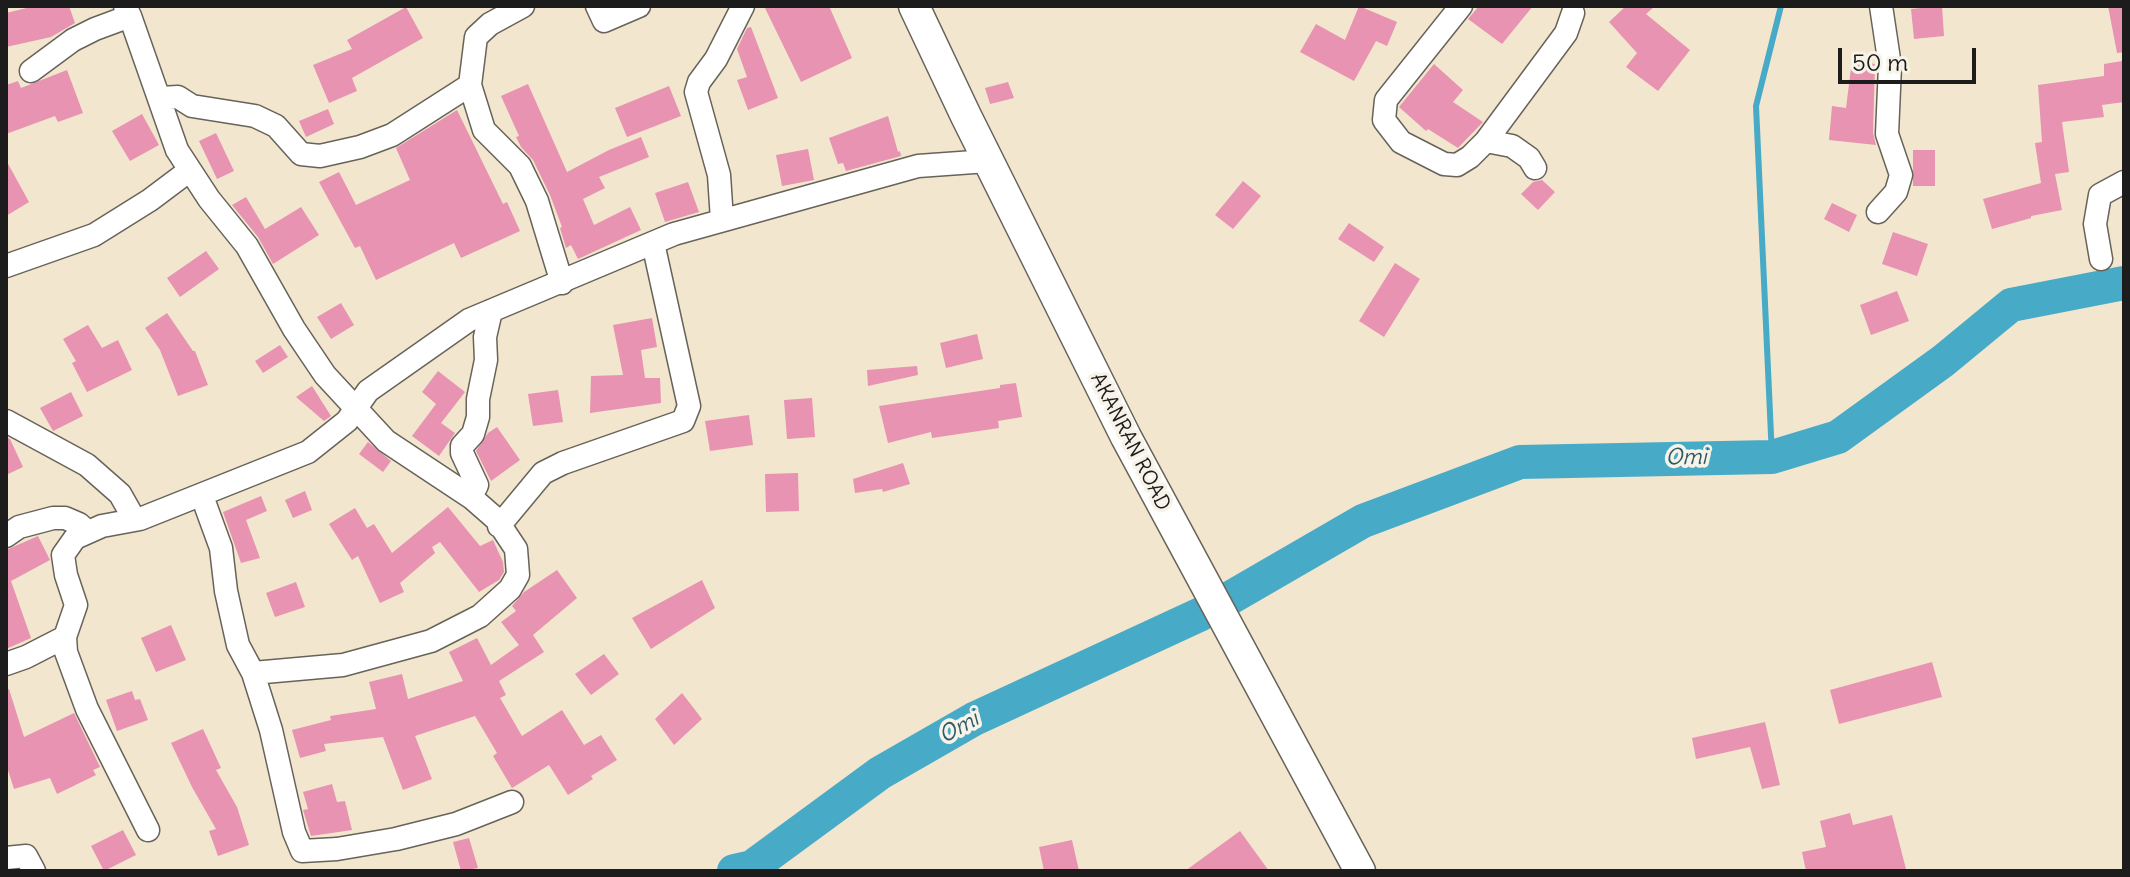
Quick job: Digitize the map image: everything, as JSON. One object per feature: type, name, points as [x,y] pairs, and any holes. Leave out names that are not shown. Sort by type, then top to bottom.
[{"type":"main road","name":"AKANRAN ROAD","points":[[914,6],[1126,437],[1360,871]]},
{"type":"street","points":[[523,6],[490,24],[476,37],[470,85],[484,130],[520,166],[537,201],[562,283]]},
{"type":"street","points":[[597,6],[604,21],[639,6]]},
{"type":"street","points":[[722,220],[719,175],[696,92],[743,6]]},
{"type":"street","points":[[1461,6],[1386,100],[1384,120],[1401,142],[1444,164],[1457,165],[1486,141],[1566,33],[1573,13]]},
{"type":"street","points":[[1878,212],[1896,192],[1901,175],[1887,134],[1890,66],[1881,6]]},
{"type":"street","points":[[31,71],[73,40],[128,11],[177,150],[209,199],[247,246],[301,341],[325,375],[353,409],[386,441],[471,497],[496,519],[516,549],[518,575],[510,589],[480,616],[431,641],[343,665],[253,673]]},
{"type":"street","points":[[160,98],[178,97],[192,106],[255,116],[276,126],[301,154],[320,156],[360,147],[392,135],[470,85]]},
{"type":"street","points":[[1486,141],[1512,146],[1529,158],[1535,168]]},
{"type":"street","points":[[148,830],[87,709],[66,652],[65,637],[76,605],[63,555],[75,538],[102,526],[140,519],[308,452],[347,421],[368,391],[469,320],[674,234],[918,166],[988,161]]},
{"type":"street","points":[[6,266],[94,235],[150,200],[190,170]]},
{"type":"street","points":[[2101,259],[2095,224],[2100,195],[2124,182]]},
{"type":"street","points":[[499,526],[543,473],[563,463],[683,421],[689,406],[653,243]]},
{"type":"street","points":[[471,497],[477,485],[462,453],[462,446],[473,434],[478,417],[478,399],[486,360],[485,337],[491,311]]},
{"type":"street","points":[[6,421],[87,465],[120,494],[133,517],[140,519]]},
{"type":"street","points":[[202,496],[221,548],[226,591],[238,645],[253,673],[271,730],[294,832],[302,851],[337,849],[396,839],[456,824],[512,802]]},
{"type":"street","points":[[6,536],[19,527],[53,518],[65,518],[88,532]]},
{"type":"street","points":[[6,664],[65,637]]},
{"type":"street","points":[[6,858],[26,856],[34,871]]},
{"type":"building","points":[[35,6],[69,6],[75,23],[51,37],[6,47],[6,13]]},
{"type":"building","points":[[764,6],[829,6],[852,58],[801,82]]},
{"type":"building","points":[[1359,6],[1397,22],[1387,46],[1376,41],[1354,81],[1300,52],[1316,24],[1345,40]]},
{"type":"building","points":[[1479,6],[1533,6],[1502,44],[1468,19]]},
{"type":"building","points":[[1626,6],[1655,6],[1646,14],[1690,50],[1658,91],[1626,67],[1637,53],[1609,22]]},
{"type":"building","points":[[1942,6],[1944,36],[1914,39],[1911,9]]},
{"type":"building","points":[[2108,6],[2124,6],[2124,52],[2117,53]]},
{"type":"building","points":[[406,7],[423,38],[352,78],[357,91],[329,103],[313,65],[352,49],[347,40]]},
{"type":"building","points":[[751,27],[778,98],[748,110],[737,80],[747,77],[737,49],[747,28]]},
{"type":"building","points":[[1852,60],[1875,64],[1873,133],[1876,145],[1829,140],[1832,106],[1846,108]]},
{"type":"building","points":[[2122,61],[2124,102],[2102,105],[2104,117],[2062,122],[2069,172],[2055,174],[2062,210],[1992,229],[1983,199],[2041,183],[2035,143],[2042,142],[2038,85],[2104,76],[2104,64]]},
{"type":"building","points":[[1434,64],[1463,90],[1453,102],[1483,122],[1458,148],[1428,129],[1426,131],[1399,107]]},
{"type":"building","points":[[67,70],[83,113],[58,122],[55,116],[6,134],[6,85],[18,81],[21,88]]},
{"type":"building","points":[[1008,82],[1014,98],[990,104],[985,88]]},
{"type":"building","points":[[528,84],[567,172],[641,137],[649,157],[599,177],[605,188],[583,199],[594,225],[630,207],[641,230],[578,259],[571,245],[566,248],[550,195],[533,160],[516,137],[519,136],[501,96]]},
{"type":"building","points":[[669,86],[681,116],[627,137],[615,108]]},
{"type":"building","points":[[328,109],[334,124],[306,137],[299,121]]},
{"type":"building","points":[[457,110],[503,204],[507,202],[520,231],[461,258],[454,243],[376,280],[360,246],[355,248],[319,182],[339,172],[356,205],[410,180],[396,148]]},
{"type":"building","points":[[142,114],[159,145],[130,161],[112,131]]},
{"type":"building","points":[[888,116],[901,156],[846,171],[843,163],[838,164],[829,138]]},
{"type":"building","points":[[216,133],[234,171],[217,179],[199,141]]},
{"type":"building","points":[[808,149],[814,180],[782,186],[776,155]]},
{"type":"building","points":[[1913,150],[1935,150],[1935,186],[1913,186]]},
{"type":"building","points":[[6,160],[29,202],[6,216]]},
{"type":"building","points":[[1542,180],[1555,192],[1538,210],[1521,194],[1533,182]]},
{"type":"building","points":[[1243,181],[1261,196],[1233,229],[1215,215]]},
{"type":"building","points":[[688,182],[699,212],[665,222],[655,193]]},
{"type":"building","points":[[246,197],[265,229],[301,207],[319,235],[273,264],[258,237],[232,205]]},
{"type":"building","points":[[1832,203],[1857,215],[1849,232],[1824,219]]},
{"type":"building","points":[[1349,223],[1384,247],[1374,262],[1338,239]]},
{"type":"building","points":[[1893,232],[1928,244],[1917,276],[1882,264]]},
{"type":"building","points":[[206,251],[219,269],[180,297],[167,278]]},
{"type":"building","points":[[1395,263],[1420,279],[1384,337],[1359,321]]},
{"type":"building","points":[[1897,291],[1909,321],[1871,335],[1860,305]]},
{"type":"building","points":[[341,303],[354,325],[331,339],[317,317]]},
{"type":"building","points":[[167,313],[195,351],[208,385],[178,396],[160,350],[145,328]]},
{"type":"building","points":[[652,318],[657,347],[641,350],[645,378],[660,378],[661,403],[590,413],[591,376],[623,375],[613,325]]},
{"type":"building","points":[[88,325],[102,348],[118,340],[132,370],[87,392],[72,363],[76,361],[63,339]]},
{"type":"building","points":[[977,334],[983,359],[946,368],[940,343]]},
{"type":"building","points":[[280,345],[288,357],[263,373],[255,361]]},
{"type":"building","points":[[917,366],[918,375],[868,386],[867,370]]},
{"type":"building","points":[[438,371],[465,392],[441,423],[455,433],[439,456],[412,436],[436,404],[422,392]]},
{"type":"building","points":[[1016,383],[1022,417],[998,421],[999,428],[932,438],[931,432],[888,443],[879,406]]},
{"type":"building","points":[[312,386],[331,416],[324,421],[296,397]]},
{"type":"building","points":[[558,390],[563,422],[533,426],[528,394]]},
{"type":"building","points":[[71,392],[83,416],[53,431],[40,408]]},
{"type":"building","points":[[812,398],[815,437],[787,439],[784,400]]},
{"type":"building","points":[[749,415],[753,445],[710,451],[705,421]]},
{"type":"building","points":[[497,427],[520,460],[491,481],[476,451],[488,433]]},
{"type":"building","points":[[6,437],[10,439],[23,467],[6,475]]},
{"type":"building","points":[[368,442],[391,461],[383,472],[359,454]]},
{"type":"building","points":[[903,463],[910,484],[883,492],[882,489],[855,493],[853,479]]},
{"type":"building","points":[[798,473],[799,511],[766,512],[765,474]]},
{"type":"building","points":[[305,491],[312,510],[293,518],[285,500]]},
{"type":"building","points":[[261,496],[267,511],[246,520],[260,558],[241,563],[223,512]]},
{"type":"building","points":[[448,507],[480,546],[493,540],[503,562],[504,572],[499,580],[479,592],[440,542],[432,547],[435,553],[400,583],[404,592],[380,603],[358,556],[352,560],[329,524],[355,508],[367,528],[374,524],[392,553]]},
{"type":"building","points":[[38,536],[50,560],[11,581],[31,638],[6,649],[6,550]]},
{"type":"building","points":[[557,570],[577,598],[533,635],[544,652],[499,681],[506,695],[500,698],[522,736],[562,710],[584,745],[601,735],[617,760],[591,776],[593,779],[568,795],[549,765],[512,788],[493,756],[497,753],[475,716],[415,736],[432,779],[403,790],[383,737],[324,744],[326,751],[300,758],[292,730],[331,720],[330,716],[376,709],[369,682],[402,674],[408,699],[463,681],[449,652],[477,638],[491,665],[519,645],[501,622],[516,611],[512,606],[524,592]]},
{"type":"building","points":[[702,580],[715,608],[651,649],[632,618]]},
{"type":"building","points":[[296,582],[305,607],[275,617],[266,593]]},
{"type":"building","points":[[171,625],[186,660],[156,672],[141,638]]},
{"type":"building","points":[[604,654],[619,674],[591,695],[575,674]]},
{"type":"building","points":[[1932,662],[1942,697],[1839,724],[1830,690]]},
{"type":"building","points":[[9,689],[24,737],[74,713],[100,767],[93,770],[96,775],[57,794],[50,778],[14,789],[6,764],[6,690]]},
{"type":"building","points":[[132,691],[135,700],[140,699],[148,720],[117,731],[106,700]]},
{"type":"building","points":[[682,693],[702,719],[674,745],[655,719]]},
{"type":"building","points":[[1765,722],[1780,785],[1762,789],[1750,747],[1696,759],[1692,738]]},
{"type":"building","points":[[203,729],[221,768],[216,770],[237,807],[249,845],[218,856],[209,831],[216,829],[171,743]]},
{"type":"building","points":[[332,784],[337,802],[345,801],[352,830],[311,836],[303,810],[308,809],[303,792]]},
{"type":"building","points":[[1850,813],[1853,825],[1892,815],[1906,869],[1806,871],[1802,852],[1826,847],[1820,821]]},
{"type":"building","points":[[123,830],[136,855],[104,871],[91,846]]},
{"type":"building","points":[[1240,831],[1269,871],[1185,871]]},
{"type":"building","points":[[469,838],[478,868],[461,871],[453,842]]},
{"type":"building","points":[[1072,840],[1079,871],[1044,871],[1039,847]]},
{"type":"waterway","points":[[1772,457],[1756,106],[1781,6]]},
{"type":"waterway","name":"Omi","points":[[1230,598],[1363,521],[1520,462],[1772,457],[1838,437],[1943,361],[2011,305],[2124,283]]},
{"type":"waterway","name":"Omi","points":[[734,871],[752,867],[880,773],[974,719],[1201,614]]}]
